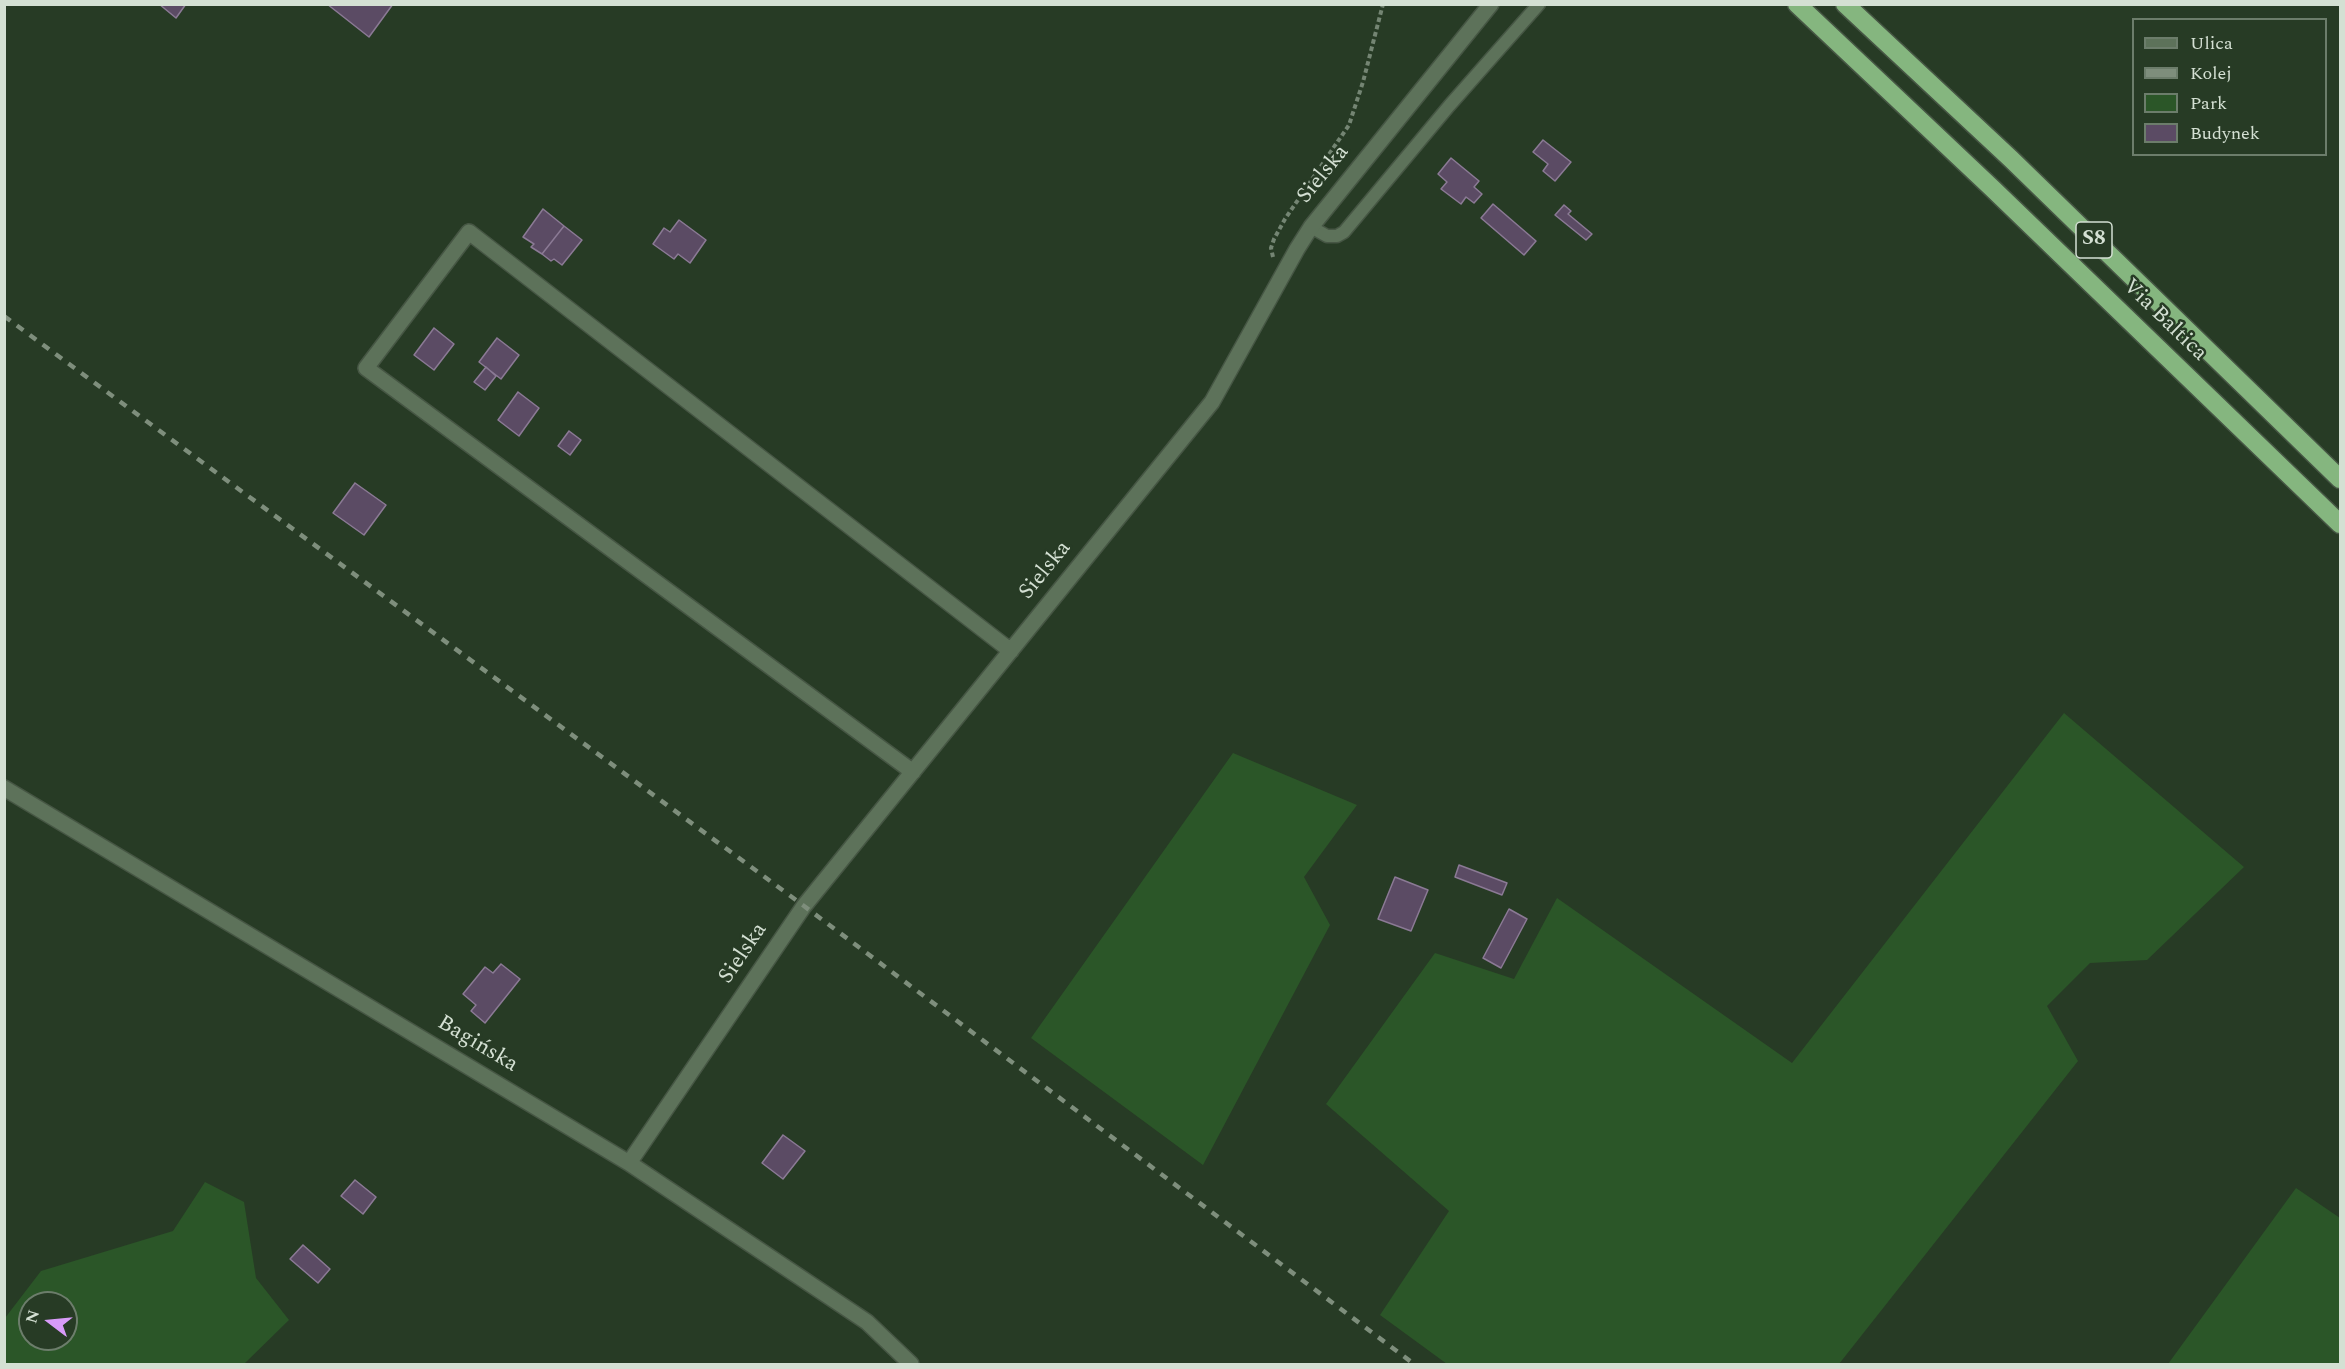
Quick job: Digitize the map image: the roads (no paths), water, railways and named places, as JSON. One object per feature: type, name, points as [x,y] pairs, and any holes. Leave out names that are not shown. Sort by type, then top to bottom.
[{"type":"highway","name":"Via Baltica","points":[[1797,4],[1993,189],[2340,524]]},
{"type":"highway","name":"Via Baltica","points":[[1845,4],[2011,159],[2340,479]]},
{"type":"street","name":"Sielska","points":[[629,1162],[804,906],[1212,402],[1311,227],[1491,4]]},
{"type":"street","points":[[913,772],[366,368],[469,232],[1011,651]]},
{"type":"street","name":"Bagińska","points":[[4,788],[629,1162],[867,1322],[911,1365]]},
{"type":"lane","points":[[1311,227],[1327,236],[1336,236],[1344,232],[1449,106],[1539,4]]},
{"type":"railway","points":[[4,316],[804,906],[1414,1364]]}]
